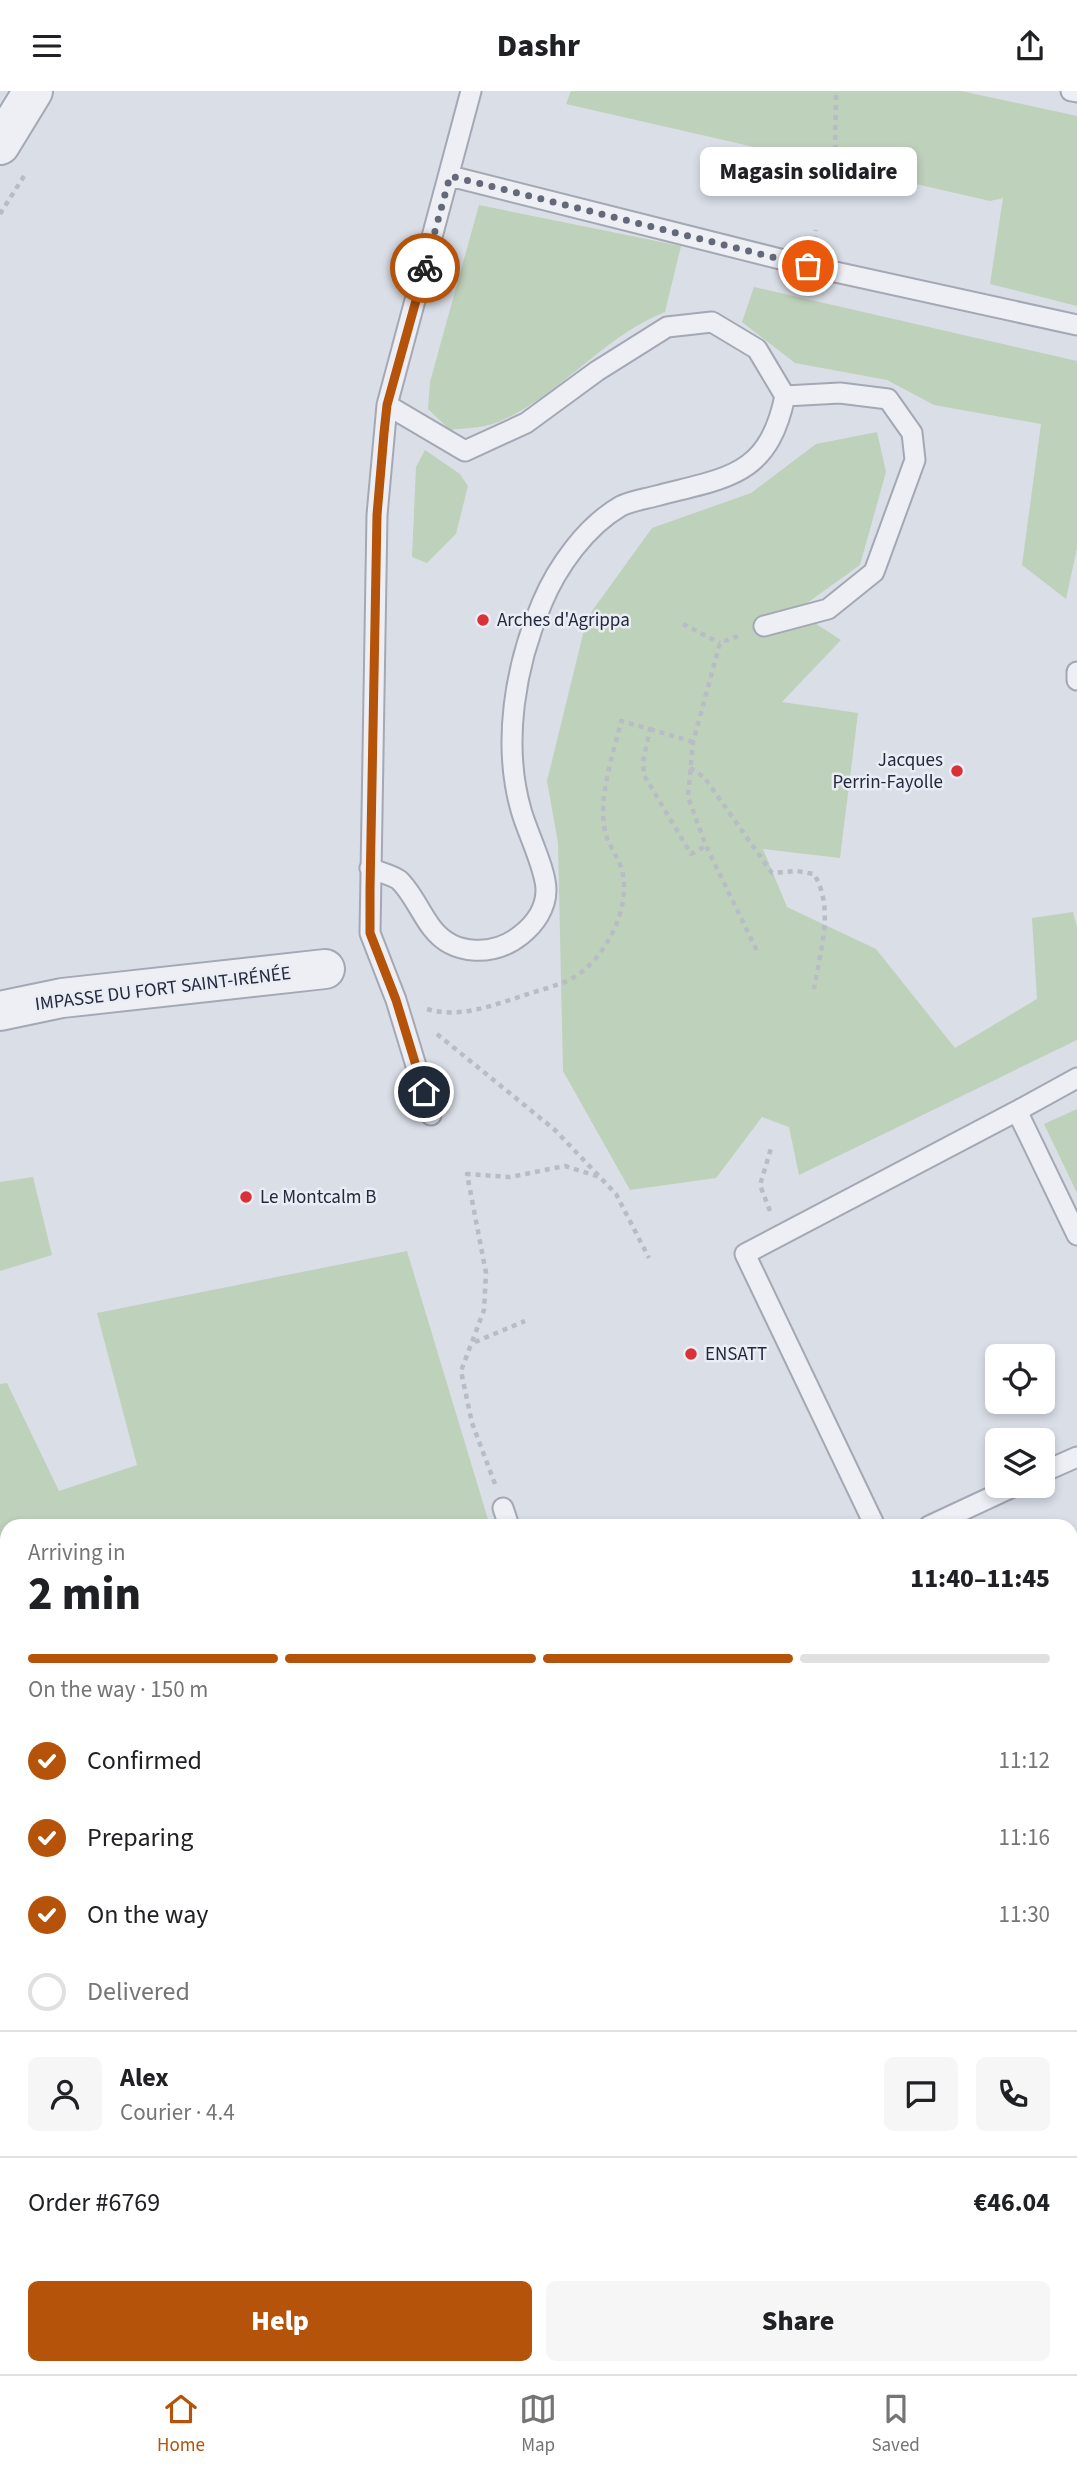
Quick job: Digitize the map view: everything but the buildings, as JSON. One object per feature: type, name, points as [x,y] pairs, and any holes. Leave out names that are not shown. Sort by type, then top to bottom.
[{"type":"street","points":[[0,145],[33,91]]},
{"type":"street","name":"IMPASSE DU FORT SAINT-IRÉNÉE","points":[[0,1011],[62,998],[325,969]]},
{"type":"lane","points":[[431,1115],[396,1000],[370,933],[377,515],[387,405],[471,91]]},
{"type":"lane","points":[[1071,91],[1077,92]]},
{"type":"lane","points":[[450,176],[808,266],[1077,325]]},
{"type":"lane","points":[[370,868],[399,880],[434,932],[457,947],[494,951],[522,935],[543,910],[546,888],[520,807],[512,759],[514,708],[521,663],[542,602],[580,539],[621,506],[733,476],[761,456],[779,426],[785,396],[757,349],[712,322],[667,327],[597,371],[526,423],[465,451],[387,405]]},
{"type":"lane","points":[[764,627],[828,609],[874,572],[915,460],[912,433],[888,400],[840,393],[785,396]]},
{"type":"lane","points":[[1077,672],[1077,680]]},
{"type":"lane","points":[[872,1519],[745,1254],[1077,1078]]},
{"type":"lane","points":[[1017,1111],[1077,1235]]},
{"type":"lane","points":[[1055,1467],[1077,1457]]},
{"type":"lane","points":[[944,1519],[989,1498]]},
{"type":"path","points":[[835,160],[836,91]]},
{"type":"path","points":[[683,624],[720,643],[764,627]]},
{"type":"path","points":[[720,643],[693,742],[688,797],[706,846],[758,953]]},
{"type":"path","points":[[621,721],[693,742]]},
{"type":"path","points":[[650,729],[643,762],[645,775],[691,854],[706,846]]},
{"type":"path","points":[[690,768],[704,777],[772,873],[797,871],[814,874],[824,892],[825,923],[814,989]]},
{"type":"path","points":[[396,1000],[555,1130],[616,1194],[649,1258]]},
{"type":"path","points":[[772,1145],[760,1185],[779,1236]]},
{"type":"path","points":[[506,1517],[472,1423],[461,1371],[484,1310],[486,1273],[467,1174],[510,1177],[565,1166],[600,1177]]},
{"type":"path","points":[[474,1342],[525,1321]]},
{"type":"green space","points":[[571,91],[961,91],[1077,116],[1077,306],[990,284],[1003,198],[990,201],[566,104]]},
{"type":"green space","points":[[479,205],[681,246],[665,312],[621,336],[520,411],[493,424],[450,430],[428,409],[430,382]]},
{"type":"green space","points":[[754,287],[1077,361],[1077,548],[1066,599],[1022,565],[1041,424],[934,405],[887,380],[795,363],[742,322]]},
{"type":"green space","points":[[877,432],[886,472],[860,565],[796,611],[841,640],[782,702],[858,713],[840,858],[763,849],[787,907],[876,949],[955,1048],[1037,999],[1032,918],[1073,912],[1077,927],[1077,1040],[799,1175],[789,1127],[762,1117],[716,1178],[630,1190],[563,1071],[558,843],[547,781],[587,618],[652,528],[751,493],[816,444]]},
{"type":"green space","points":[[425,450],[460,474],[468,486],[456,534],[427,563],[412,557],[416,467]]},
{"type":"green space","points":[[1077,1109],[1077,1193],[1044,1124]]},
{"type":"green space","points":[[33,1177],[52,1255],[0,1271],[0,1182]]},
{"type":"green space","points":[[407,1251],[488,1519],[0,1519],[0,1384],[7,1383],[59,1491],[137,1465],[97,1313]]},
{"type":"way so far","points":[[425,268],[450,176],[808,266]]},
{"type":"place","name":"Magasin solidaire","points":[[808,266]]},
{"type":"place","name":"Arches d'Agrippa","points":[[483,620]]},
{"type":"place","name":"Jacques Perrin-Fayolle","points":[[957,771]]},
{"type":"place","name":"Le Montcalm B","points":[[246,1197]]},
{"type":"place","name":"ENSATT","points":[[691,1354]]},
{"type":"route","points":[[424,1092],[396,1000],[370,933],[370,890],[377,515],[384,433],[387,405],[425,268]]}]
